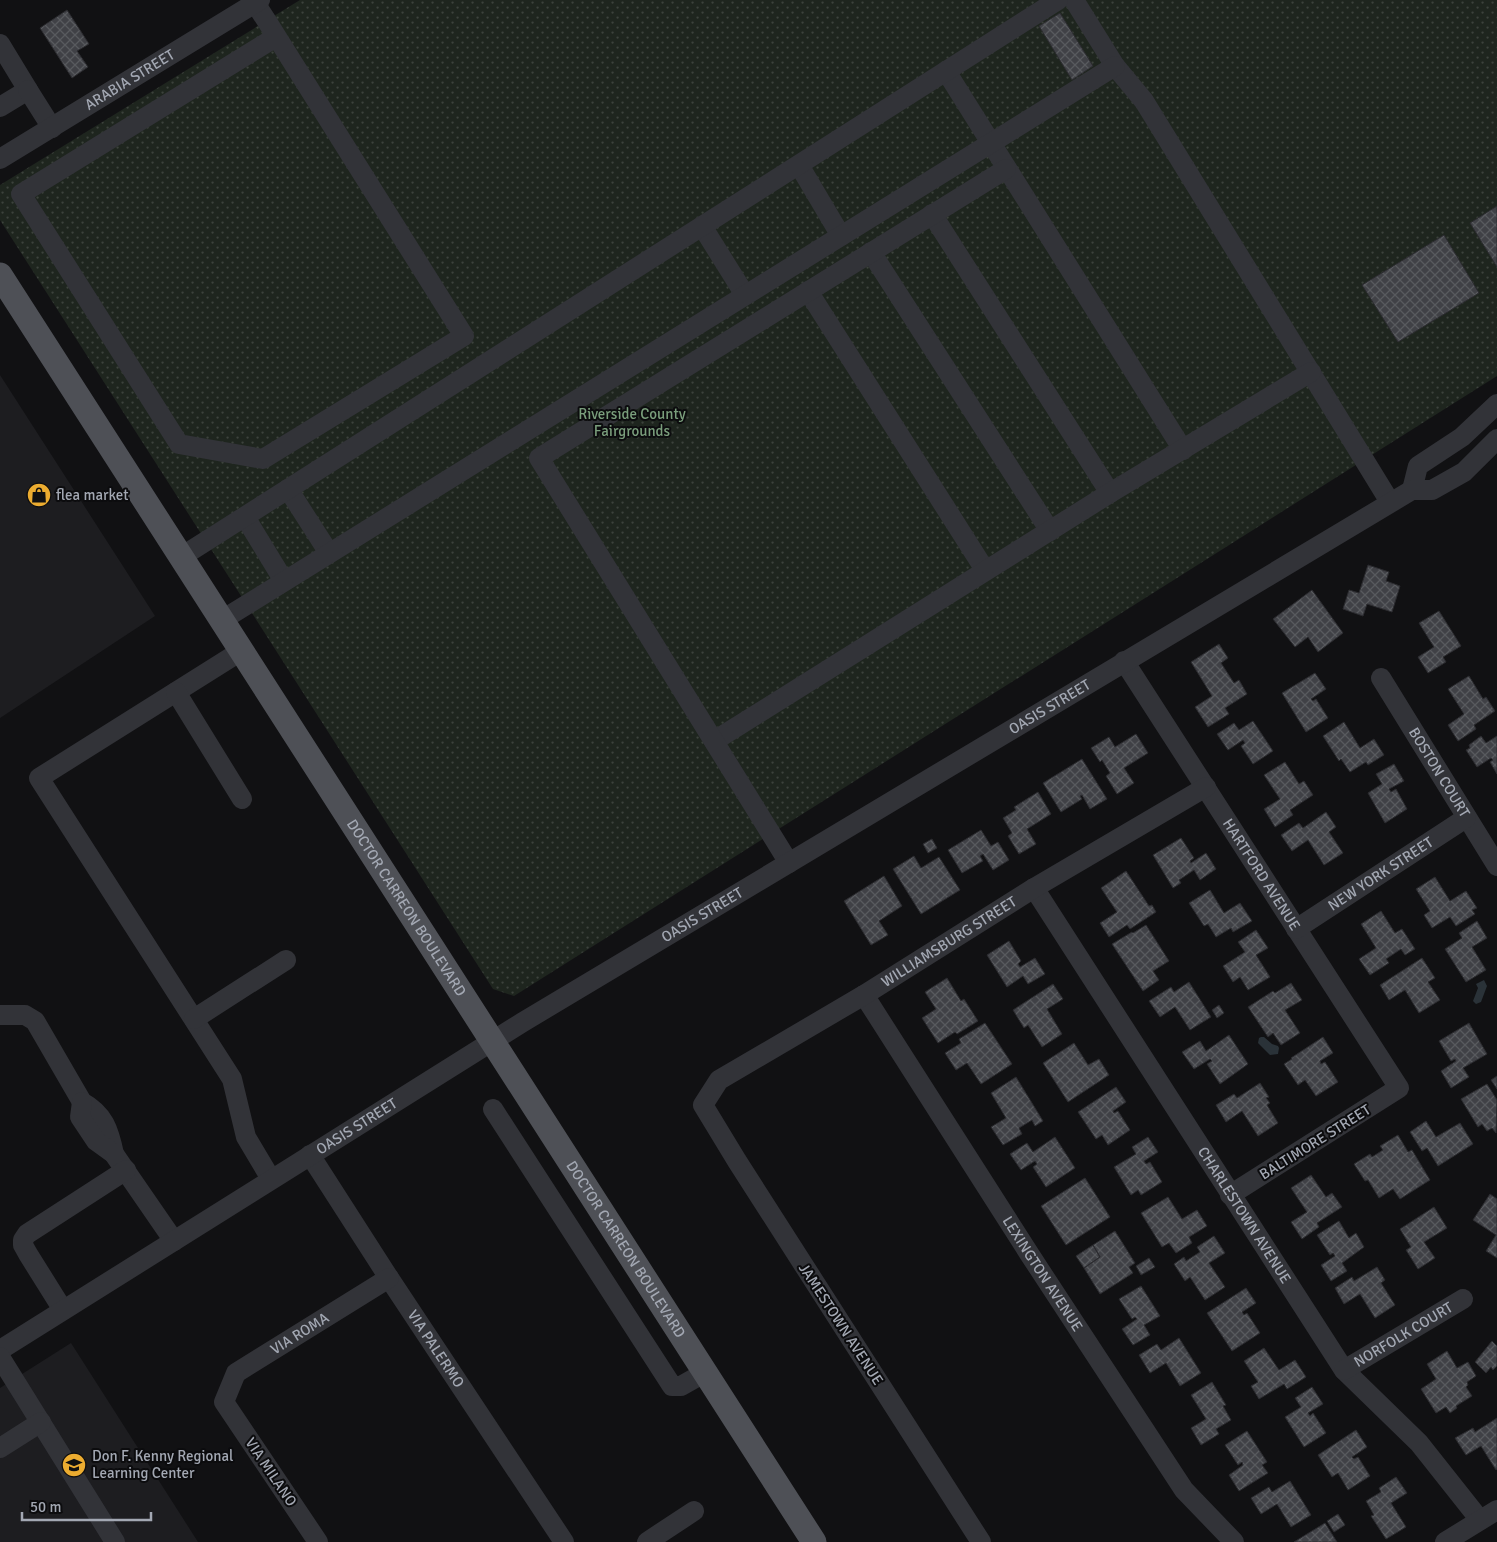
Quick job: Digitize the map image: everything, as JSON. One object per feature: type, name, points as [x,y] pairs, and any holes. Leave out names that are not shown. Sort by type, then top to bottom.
[{"type":"main road","name":"DOCTOR CARREON BOULEVARD","points":[[0,275],[814,1542]]},
{"type":"street","points":[[181,557],[1058,0]]},
{"type":"street","points":[[1074,0],[1115,66],[1144,101],[1390,502]]},
{"type":"street","points":[[258,2],[276,37],[464,336],[263,459],[179,444],[22,194],[276,37]]},
{"type":"street","name":"ARABIA STREET","points":[[0,160],[258,2]]},
{"type":"street","points":[[0,44],[52,128]]},
{"type":"street","points":[[222,620],[1115,66]]},
{"type":"street","points":[[946,71],[1183,450]]},
{"type":"street","points":[[0,107],[28,90]]},
{"type":"street","points":[[799,165],[841,236]]},
{"type":"street","points":[[789,863],[539,458],[1006,169]]},
{"type":"street","points":[[932,214],[1110,494]]},
{"type":"street","points":[[702,226],[745,295]]},
{"type":"street","points":[[872,252],[1050,531]]},
{"type":"street","points":[[808,291],[985,570]]},
{"type":"street","points":[[714,741],[985,570],[1311,372]]},
{"type":"street","points":[[1412,490],[1418,466],[1462,437],[1497,404]]},
{"type":"street","name":"OASIS STREET","points":[[0,1350],[492,1041],[1124,661],[1390,502],[1412,490],[1432,490],[1464,472],[1497,439]]},
{"type":"street","points":[[288,489],[329,553]]},
{"type":"street","points":[[245,517],[284,581]]},
{"type":"street","points":[[241,651],[39,778],[232,1079],[246,1136],[271,1179]]},
{"type":"street","name":"HARTFORD AVENUE","points":[[1124,661],[1399,1088]]},
{"type":"street","name":"BOSTON COURT","points":[[1381,678],[1497,866]]},
{"type":"street","points":[[176,692],[242,798]]},
{"type":"street","name":"WILLIAMSBURG STREET","points":[[703,1105],[719,1080],[864,995],[1034,888],[1206,788]]},
{"type":"street","name":"NEW YORK STREET","points":[[1296,929],[1466,818]]},
{"type":"street","name":"CHARLESTOWN AVENUE","points":[[1034,888],[1344,1370],[1489,1515]]},
{"type":"street","points":[[194,1019],[286,960]]},
{"type":"street","name":"LEXINGTON AVENUE","points":[[864,995],[1030,1255],[1184,1490],[1234,1542]]},
{"type":"street","points":[[0,1015],[25,1015],[35,1021],[82,1102],[95,1109],[110,1132],[114,1154],[174,1240]]},
{"type":"street","name":"BALTIMORE STREET","points":[[1230,1195],[1399,1088]]},
{"type":"street","name":"JAMESTOWN AVENUE","points":[[703,1105],[742,1170],[981,1542]]},
{"type":"street","points":[[493,1109],[672,1386],[681,1386],[704,1373]]},
{"type":"street","name":"VIA PALERMO","points":[[310,1155],[564,1542]]},
{"type":"street","points":[[63,1310],[28,1254],[22,1240],[27,1234],[126,1170]]},
{"type":"street","name":"VIA ROMA","points":[[224,1402],[236,1373],[389,1278]]},
{"type":"street","name":"NORFOLK COURT","points":[[1344,1370],[1463,1300]]},
{"type":"street","points":[[0,1357],[115,1542]]},
{"type":"street","name":"VIA MILANO","points":[[224,1402],[318,1542]]},
{"type":"street","points":[[0,1448],[40,1422]]},
{"type":"street","points":[[647,1542],[694,1511]]},
{"type":"street","points":[[1445,1542],[1489,1515]]},
{"type":"shaded area","name":"flea market","points":[[0,375],[155,616],[0,718]]},
{"type":"shaded area","points":[[1484,980],[1487,986],[1481,1002],[1476,1004],[1473,1001],[1478,988],[1476,984]]},
{"type":"shaded area","points":[[1261,1037],[1278,1046],[1278,1054],[1270,1055],[1258,1043]]},
{"type":"shaded area","name":"Don F. Kenny Regional Learning Center","points":[[71,1343],[198,1542],[0,1542],[0,1388]]},
{"type":"green space","name":"Riverside County Fairgrounds","points":[[300,0],[1497,0],[1497,376],[514,996],[493,989],[0,220],[0,185]]},
{"type":"building","points":[[67,10],[89,44],[77,51],[88,67],[72,78],[40,28]]},
{"type":"building","points":[[1060,13],[1093,66],[1072,80],[1039,26]]},
{"type":"building","points":[[1497,206],[1497,267],[1470,223]]},
{"type":"building","points":[[1444,235],[1479,293],[1398,342],[1362,285]]},
{"type":"building","points":[[1368,565],[1389,572],[1386,581],[1400,586],[1392,612],[1367,604],[1363,616],[1343,609],[1349,590],[1359,593]]},
{"type":"building","points":[[1312,590],[1343,633],[1318,652],[1308,637],[1295,647],[1273,619]]},
{"type":"building","points":[[1439,611],[1461,646],[1443,657],[1446,662],[1428,673],[1418,657],[1434,647],[1419,623]]},
{"type":"building","points":[[1219,644],[1228,658],[1221,663],[1234,683],[1239,680],[1247,694],[1225,708],[1229,714],[1208,727],[1195,707],[1212,696],[1191,662]]},
{"type":"building","points":[[1315,673],[1326,689],[1311,699],[1313,701],[1316,699],[1328,718],[1306,732],[1282,693]]},
{"type":"building","points":[[1469,676],[1483,699],[1486,697],[1495,711],[1474,725],[1476,729],[1458,741],[1448,725],[1464,714],[1448,689]]},
{"type":"building","points":[[1253,721],[1273,751],[1253,764],[1241,746],[1245,743],[1243,740],[1228,750],[1217,734],[1234,723],[1239,730]]},
{"type":"building","points":[[1344,722],[1360,748],[1374,739],[1384,755],[1368,765],[1366,762],[1350,772],[1341,759],[1339,761],[1323,736]]},
{"type":"building","points":[[1136,734],[1148,753],[1124,768],[1134,783],[1117,794],[1106,776],[1110,773],[1091,748],[1109,737],[1115,747]]},
{"type":"building","points":[[1481,736],[1486,743],[1497,736],[1497,774],[1490,762],[1493,760],[1491,758],[1477,767],[1466,750],[1470,748],[1469,745]]},
{"type":"building","points":[[1082,759],[1107,799],[1090,809],[1082,795],[1080,796],[1082,799],[1061,812],[1043,783]]},
{"type":"building","points":[[1285,762],[1299,784],[1304,781],[1313,795],[1290,810],[1293,815],[1275,827],[1264,809],[1280,799],[1264,775]]},
{"type":"building","points":[[1394,764],[1404,781],[1389,789],[1391,792],[1396,789],[1407,809],[1385,823],[1368,793],[1382,784],[1376,774]]},
{"type":"building","points":[[1038,792],[1051,814],[1027,829],[1036,844],[1019,854],[1008,836],[1012,833],[1003,818],[1016,810],[1014,807]]},
{"type":"building","points":[[1326,812],[1336,827],[1329,832],[1343,853],[1324,865],[1308,840],[1292,851],[1281,835],[1299,823],[1303,828]]},
{"type":"building","points":[[981,830],[991,846],[998,842],[1009,860],[993,870],[983,854],[980,856],[983,861],[962,873],[948,850]]},
{"type":"building","points":[[1181,838],[1194,858],[1190,861],[1191,863],[1206,853],[1216,869],[1200,880],[1194,870],[1179,880],[1181,883],[1173,888],[1153,855]]},
{"type":"building","points":[[932,839],[937,848],[928,853],[923,844]]},
{"type":"building","points":[[914,856],[921,868],[939,857],[960,890],[921,914],[893,869]]},
{"type":"building","points":[[1126,871],[1149,906],[1152,905],[1156,912],[1130,929],[1127,925],[1109,937],[1100,923],[1117,912],[1101,888]]},
{"type":"building","points":[[884,876],[902,906],[879,921],[888,935],[871,945],[844,901]]},
{"type":"building","points":[[1435,877],[1450,901],[1466,891],[1477,908],[1472,910],[1475,914],[1456,926],[1450,917],[1432,928],[1424,915],[1430,911],[1416,889]]},
{"type":"building","points":[[1210,890],[1224,913],[1240,903],[1252,921],[1233,932],[1231,928],[1216,937],[1208,924],[1204,926],[1189,903]]},
{"type":"building","points":[[1381,911],[1395,933],[1402,929],[1415,949],[1405,955],[1401,949],[1386,959],[1389,963],[1370,975],[1359,959],[1376,948],[1361,924]]},
{"type":"building","points":[[1477,921],[1487,938],[1472,947],[1486,970],[1466,982],[1445,949],[1462,938],[1459,933]]},
{"type":"building","points":[[1146,925],[1169,961],[1153,971],[1159,980],[1143,991],[1112,944]]},
{"type":"building","points":[[1256,930],[1268,948],[1256,955],[1270,977],[1248,990],[1240,977],[1233,982],[1223,966],[1245,952],[1238,942]]},
{"type":"building","points":[[1009,941],[1021,961],[1018,964],[1020,967],[1035,958],[1045,974],[1028,984],[1023,976],[1007,987],[987,955]]},
{"type":"building","points":[[1422,958],[1435,978],[1428,982],[1440,1000],[1419,1013],[1405,990],[1389,1000],[1380,985]]},
{"type":"building","points":[[947,978],[961,1001],[964,999],[978,1021],[938,1043],[922,1018],[936,1009],[925,992]]},
{"type":"building","points":[[1189,982],[1211,1017],[1190,1030],[1175,1007],[1160,1017],[1149,1001],[1171,987],[1174,992]]},
{"type":"building","points":[[1291,983],[1302,1000],[1285,1010],[1300,1033],[1281,1045],[1273,1033],[1268,1037],[1248,1007],[1273,991],[1275,993]]},
{"type":"building","points":[[1053,984],[1063,999],[1047,1009],[1062,1034],[1042,1047],[1028,1025],[1024,1028],[1013,1010]]},
{"type":"building","points":[[1219,1005],[1224,1013],[1217,1018],[1212,1010]]},
{"type":"building","points":[[985,1023],[1012,1064],[981,1084],[967,1063],[956,1070],[945,1053],[961,1043],[959,1039]]},
{"type":"building","points":[[1469,1023],[1487,1054],[1463,1068],[1469,1077],[1451,1088],[1441,1071],[1456,1061],[1455,1059],[1451,1061],[1439,1041]]},
{"type":"building","points":[[1229,1035],[1248,1064],[1220,1084],[1207,1064],[1212,1061],[1210,1059],[1194,1069],[1182,1052],[1200,1041],[1206,1051]]},
{"type":"building","points":[[1323,1037],[1333,1053],[1320,1061],[1321,1064],[1325,1062],[1338,1082],[1316,1096],[1305,1080],[1298,1085],[1284,1064]]},
{"type":"building","points":[[1074,1043],[1088,1065],[1099,1059],[1109,1075],[1068,1102],[1043,1063]]},
{"type":"building","points":[[1497,1076],[1497,1089],[1491,1080]]},
{"type":"building","points":[[1016,1077],[1043,1121],[1035,1126],[1032,1120],[1019,1128],[1022,1134],[1003,1145],[991,1127],[1006,1118],[991,1093]]},
{"type":"building","points":[[1260,1083],[1269,1097],[1266,1098],[1270,1103],[1267,1105],[1278,1123],[1258,1136],[1242,1111],[1226,1122],[1216,1105],[1234,1094],[1237,1098]]},
{"type":"building","points":[[1487,1084],[1497,1100],[1496,1133],[1492,1128],[1487,1131],[1482,1124],[1478,1127],[1461,1099]]},
{"type":"building","points":[[1116,1087],[1126,1102],[1113,1111],[1114,1113],[1118,1111],[1130,1130],[1108,1145],[1102,1135],[1096,1139],[1078,1112]]},
{"type":"building","points":[[1426,1121],[1436,1137],[1460,1123],[1473,1144],[1438,1166],[1427,1148],[1422,1151],[1410,1132]]},
{"type":"building","points":[[1398,1135],[1408,1152],[1412,1150],[1430,1180],[1400,1199],[1393,1189],[1379,1198],[1368,1180],[1365,1181],[1354,1164],[1370,1154],[1372,1157],[1383,1150],[1380,1146]]},
{"type":"building","points":[[1055,1137],[1075,1168],[1046,1187],[1033,1167],[1037,1164],[1035,1161],[1021,1170],[1010,1154],[1027,1143],[1033,1152]]},
{"type":"building","points":[[1148,1137],[1158,1152],[1144,1161],[1146,1164],[1150,1162],[1162,1182],[1141,1195],[1138,1190],[1131,1195],[1114,1167],[1136,1154],[1132,1147]]},
{"type":"building","points":[[1311,1175],[1326,1197],[1332,1193],[1342,1207],[1317,1223],[1319,1227],[1302,1239],[1291,1222],[1307,1212],[1291,1188]]},
{"type":"building","points":[[1085,1178],[1110,1217],[1066,1245],[1041,1206]]},
{"type":"building","points":[[1490,1194],[1497,1199],[1497,1258],[1486,1251],[1496,1235],[1473,1220]]},
{"type":"building","points":[[1168,1197],[1182,1219],[1197,1210],[1207,1226],[1189,1237],[1192,1243],[1176,1253],[1169,1243],[1162,1247],[1141,1213]]},
{"type":"building","points":[[1434,1207],[1447,1228],[1424,1242],[1435,1258],[1418,1269],[1406,1250],[1411,1247],[1400,1229]]},
{"type":"building","points":[[1339,1221],[1349,1238],[1356,1233],[1364,1247],[1342,1263],[1347,1271],[1331,1281],[1321,1265],[1335,1256],[1333,1253],[1330,1255],[1317,1235]]},
{"type":"building","points":[[1115,1231],[1135,1263],[1129,1267],[1133,1273],[1100,1294],[1084,1268],[1100,1257],[1093,1245]]},
{"type":"building","points":[[1214,1236],[1225,1253],[1209,1263],[1225,1287],[1205,1300],[1190,1277],[1185,1281],[1174,1264],[1184,1257],[1186,1261],[1200,1252],[1197,1247]]},
{"type":"building","points":[[1093,1245],[1100,1257],[1084,1268],[1076,1256]]},
{"type":"building","points":[[1149,1258],[1155,1267],[1141,1275],[1136,1266]]},
{"type":"building","points":[[1377,1267],[1385,1280],[1381,1283],[1395,1305],[1375,1318],[1360,1294],[1344,1304],[1335,1288],[1352,1277],[1354,1281]]},
{"type":"building","points":[[1141,1286],[1160,1316],[1144,1325],[1150,1335],[1133,1345],[1122,1329],[1137,1319],[1135,1317],[1132,1319],[1119,1299]]},
{"type":"building","points":[[1246,1288],[1256,1303],[1242,1312],[1244,1315],[1247,1313],[1260,1333],[1232,1351],[1207,1313]]},
{"type":"building","points":[[1179,1338],[1201,1373],[1180,1386],[1166,1363],[1150,1373],[1139,1355],[1157,1344],[1161,1350]]},
{"type":"building","points":[[1492,1341],[1497,1346],[1497,1366],[1493,1370],[1491,1367],[1486,1373],[1475,1362]]},
{"type":"building","points":[[1264,1348],[1279,1370],[1295,1360],[1306,1377],[1287,1389],[1284,1384],[1259,1399],[1251,1386],[1258,1382],[1244,1361]]},
{"type":"building","points":[[1447,1351],[1457,1368],[1468,1362],[1476,1376],[1467,1382],[1468,1385],[1466,1387],[1472,1396],[1456,1406],[1457,1408],[1450,1413],[1446,1407],[1436,1413],[1421,1389],[1436,1379],[1427,1364]]},
{"type":"building","points":[[1212,1382],[1226,1405],[1223,1406],[1231,1420],[1216,1429],[1219,1434],[1201,1445],[1191,1428],[1206,1419],[1191,1395]]},
{"type":"building","points":[[1312,1387],[1323,1404],[1308,1413],[1310,1416],[1313,1413],[1326,1433],[1304,1447],[1285,1417],[1301,1407],[1295,1398]]},
{"type":"building","points":[[1497,1418],[1496,1470],[1481,1446],[1466,1455],[1455,1438],[1473,1428],[1475,1432]]},
{"type":"building","points":[[1356,1430],[1367,1447],[1352,1457],[1354,1459],[1358,1457],[1370,1476],[1348,1490],[1338,1473],[1332,1477],[1318,1455]]},
{"type":"building","points":[[1247,1431],[1267,1462],[1262,1465],[1268,1473],[1239,1491],[1229,1475],[1243,1465],[1242,1462],[1238,1465],[1225,1445]]},
{"type":"building","points":[[1396,1477],[1407,1493],[1391,1503],[1406,1527],[1386,1539],[1371,1516],[1374,1515],[1366,1501],[1381,1492],[1379,1488]]},
{"type":"building","points":[[1290,1481],[1311,1515],[1291,1527],[1277,1504],[1261,1514],[1251,1498],[1269,1487],[1272,1492]]},
{"type":"building","points":[[1338,1514],[1345,1525],[1334,1532],[1327,1521]]},
{"type":"building","points":[[1325,1523],[1337,1542],[1294,1542]]},
{"type":"place","name":"flea market","points":[[39,495]]},
{"type":"place","name":"Don F. Kenny Regional Learning Center","points":[[74,1465]]}]
